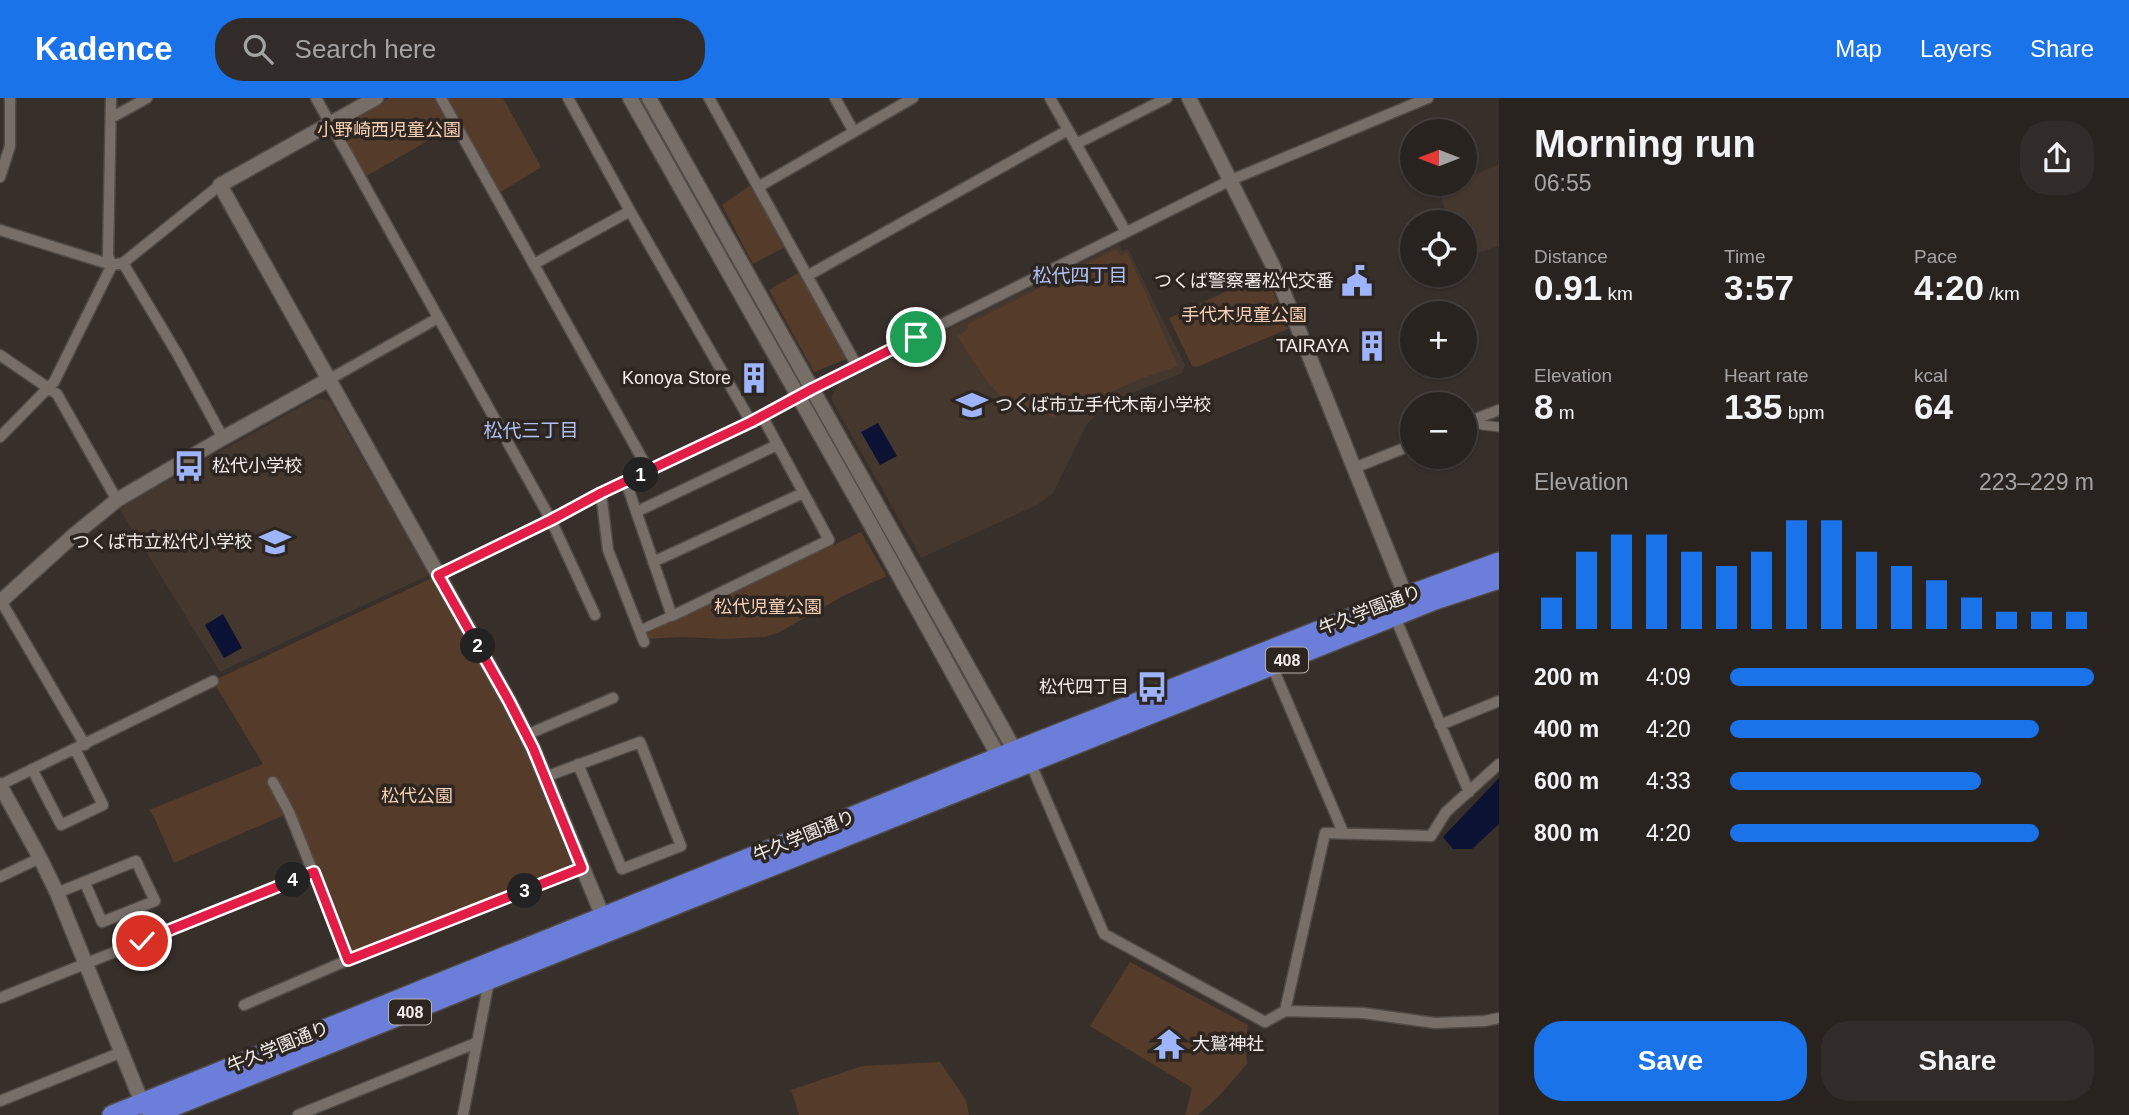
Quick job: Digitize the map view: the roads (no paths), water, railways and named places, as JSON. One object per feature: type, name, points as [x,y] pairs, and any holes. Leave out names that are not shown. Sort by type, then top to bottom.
[{"type":"highway","name":"牛久学園通り","points":[[1014,760],[1272,666],[1404,608],[1499,562]]},
{"type":"highway","name":"牛久学園通り","points":[[147,1111],[1014,760],[1404,608],[1499,579]]},
{"type":"highway","name":"牛久学園通り","points":[[112,1115],[147,1111],[489,981],[606,924]]},
{"type":"street","points":[[0,177],[10,146],[10,98]]},
{"type":"street","points":[[111,98],[108,256],[118,264],[223,438]]},
{"type":"street","points":[[111,118],[147,98]]},
{"type":"street","points":[[316,98],[551,520],[595,615]]},
{"type":"street","points":[[0,437],[54,382],[118,264],[220,185],[376,98]]},
{"type":"street","points":[[442,98],[649,471]]},
{"type":"street","points":[[568,98],[751,422]]},
{"type":"street","points":[[630,98],[871,525],[1014,760]]},
{"type":"street","points":[[649,98],[926,589],[1104,934],[1265,1021],[1285,1011],[1363,1013],[1435,1023],[1499,1018]]},
{"type":"street","points":[[709,98],[857,366]]},
{"type":"street","points":[[835,98],[854,132]]},
{"type":"street","points":[[758,187],[913,98]]},
{"type":"street","points":[[1050,98],[1126,232]]},
{"type":"street","points":[[1076,144],[1167,98]]},
{"type":"street","points":[[1189,98],[1273,266],[1354,468],[1404,608],[1440,725],[1469,792]]},
{"type":"street","points":[[438,575],[751,422],[797,396],[1231,180],[1428,98]]},
{"type":"street","points":[[807,276],[1068,130]]},
{"type":"street","points":[[220,185],[509,701],[545,777],[606,924]]},
{"type":"street","points":[[534,264],[630,211]]},
{"type":"street","points":[[0,230],[118,264]]},
{"type":"street","points":[[33,769],[61,825],[103,805],[80,747],[0,602],[117,500],[438,318]]},
{"type":"street","points":[[0,355],[57,394],[117,500]]},
{"type":"street","points":[[1499,410],[1478,418],[1482,425],[1499,426]]},
{"type":"street","points":[[601,493],[608,550],[642,636],[671,615],[829,540],[761,416]]},
{"type":"street","points":[[636,512],[777,445]]},
{"type":"street","points":[[1354,468],[1400,450]]},
{"type":"street","points":[[626,482],[671,615]]},
{"type":"street","points":[[653,562],[803,493]]},
{"type":"street","points":[[1272,666],[1343,832]]},
{"type":"street","points":[[147,1111],[57,893],[0,785],[213,681]]},
{"type":"street","points":[[526,735],[613,698]]},
{"type":"street","points":[[1440,725],[1499,701]]},
{"type":"street","points":[[545,777],[578,764],[640,742],[681,846],[622,869],[578,764]]},
{"type":"street","points":[[1285,1011],[1325,833],[1431,836],[1446,812],[1499,764]]},
{"type":"street","points":[[273,782],[289,812],[348,960]]},
{"type":"street","points":[[0,877],[40,858]]},
{"type":"street","points":[[57,893],[136,861],[155,901],[102,922],[85,883]]},
{"type":"street","points":[[244,1005],[348,960],[582,868]]},
{"type":"street","points":[[0,998],[314,872]]},
{"type":"street","points":[[463,1115],[489,981]]},
{"type":"street","points":[[298,1115],[476,1043]]},
{"type":"street","points":[[0,1101],[122,1052]]},
{"type":"water","points":[[878,423],[897,456],[880,465],[861,432]]},
{"type":"water","points":[[223,614],[242,648],[224,658],[205,625]]},
{"type":"water","points":[[1499,778],[1499,824],[1472,849],[1453,849],[1443,837]]},
{"type":"place","name":"つくば警察署松代交番","points":[[1357,281]]},
{"type":"place","name":"TAIRAYA","points":[[1372,346]]},
{"type":"place","name":"Konoya Store","points":[[754,378]]},
{"type":"place","name":"つくば市立手代木南小学校","points":[[972,405]]},
{"type":"place","name":"松代小学校","points":[[189,466]]},
{"type":"place","name":"つくば市立松代小学校","points":[[275,542]]},
{"type":"place","name":"松代四丁目","points":[[1152,687]]},
{"type":"place","name":"大鷲神社","points":[[1169,1044]]},
{"type":"district","name":"松代四丁目","points":[[1080,275]]},
{"type":"district","name":"松代三丁目","points":[[531,430]]},
{"type":"park label","name":"小野崎西児童公園","points":[[389,130]]},
{"type":"park label","name":"手代木児童公園","points":[[1244,315]]},
{"type":"park label","name":"松代児童公園","points":[[768,607]]},
{"type":"park label","name":"松代公園","points":[[417,796]]}]
